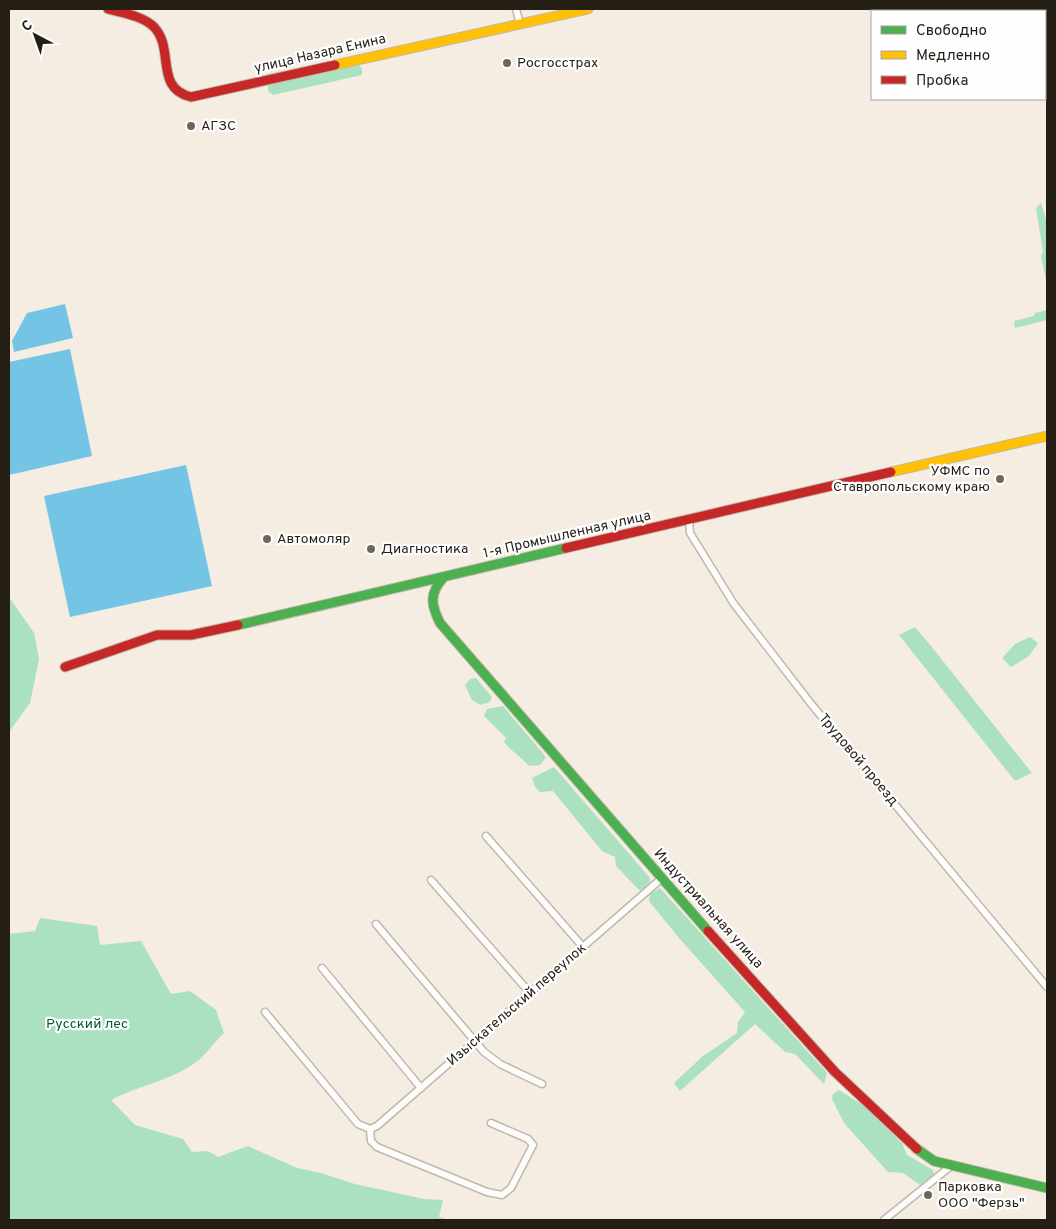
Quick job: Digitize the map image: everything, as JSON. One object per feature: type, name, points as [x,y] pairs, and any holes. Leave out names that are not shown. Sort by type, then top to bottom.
[{"type":"street","name":"улица Назара Енина","points":[[108,9],[149,23],[156,29],[164,46],[171,87],[178,95],[191,97],[588,9]]},
{"type":"street","points":[[516,9],[520,24]]},
{"type":"street","name":"1-я Промышленная улица","points":[[65,667],[157,635],[191,635],[217,630],[1047,436]]},
{"type":"street","name":"Трудовой проезд","points":[[689,520],[690,534],[734,604],[812,705],[1047,987]]},
{"type":"street","name":"Индустриальная улица","points":[[443,577],[434,587],[430,597],[432,609],[440,623],[662,879],[841,1078],[919,1150],[934,1161],[1047,1188]]},
{"type":"street","points":[[486,836],[583,947]]},
{"type":"street","name":"Изыскательский переулок","points":[[370,1129],[377,1126],[662,879]]},
{"type":"street","points":[[431,880],[530,994]]},
{"type":"street","points":[[376,924],[490,1058],[542,1084]]},
{"type":"street","points":[[322,968],[421,1088]]},
{"type":"street","points":[[265,1012],[358,1124],[370,1129],[371,1141],[377,1147],[487,1192],[502,1195],[511,1188],[533,1145],[528,1139],[491,1123]]},
{"type":"street","points":[[884,1220],[951,1166]]},
{"type":"green space","points":[[359,65],[362,69],[362,75],[273,95],[268,91],[268,85]]},
{"type":"green space","points":[[1041,203],[1047,223],[1047,285],[1041,256],[1043,252],[1036,208]]},
{"type":"green space","points":[[1047,310],[1047,320],[1015,328],[1014,321],[1034,316],[1035,313]]},
{"type":"green space","points":[[9,597],[34,633],[39,659],[30,703],[9,732]]},
{"type":"green space","points":[[915,627],[1032,773],[1015,781],[899,635]]},
{"type":"green space","points":[[1030,637],[1038,643],[1029,656],[1011,667],[1002,658],[1015,644]]},
{"type":"green space","points":[[476,678],[492,697],[490,702],[480,705],[472,700],[465,685],[470,679]]},
{"type":"green space","points":[[503,706],[546,757],[540,765],[529,766],[504,742],[506,738],[484,716],[487,709]]},
{"type":"green space","points":[[554,767],[650,878],[650,882],[640,891],[616,866],[615,857],[602,851],[553,791],[540,792],[535,787],[532,778]]},
{"type":"green space","points":[[660,888],[827,1073],[824,1084],[795,1054],[785,1052],[755,1024],[680,1091],[674,1083],[703,1056],[737,1033],[738,1022],[745,1012],[679,938],[649,901],[650,894]]},
{"type":"green space","name":"Русский лес","points":[[40,918],[97,926],[100,945],[141,941],[171,994],[190,991],[216,1010],[224,1033],[200,1059],[179,1072],[111,1100],[135,1125],[183,1139],[192,1152],[208,1151],[218,1157],[248,1146],[297,1168],[321,1173],[355,1184],[424,1199],[443,1200],[439,1217],[449,1220],[9,1220],[9,934],[35,931]]},
{"type":"green space","points":[[839,1090],[864,1106],[902,1143],[907,1155],[933,1170],[934,1174],[920,1185],[903,1173],[888,1172],[844,1123],[832,1099],[833,1094]]},
{"type":"water","points":[[65,304],[73,338],[14,352],[12,341],[27,313]]},
{"type":"water","points":[[70,349],[92,456],[9,475],[9,362]]},
{"type":"water","points":[[186,465],[212,586],[70,617],[44,496]]},
{"type":"traffic: fast","points":[[238,625],[566,548]]},
{"type":"traffic: fast","points":[[443,578],[435,589],[433,600],[440,623],[708,931]]},
{"type":"traffic: fast","points":[[917,1149],[934,1161],[1047,1188]]},
{"type":"traffic: slow","points":[[335,65],[588,9]]},
{"type":"traffic: slow","points":[[891,472],[1047,436]]},
{"type":"traffic: jam","points":[[108,9],[139,18],[154,27],[160,36],[169,77],[173,85],[180,92],[191,97],[335,65]]},
{"type":"traffic: jam","points":[[566,548],[891,472]]},
{"type":"traffic: jam","points":[[65,667],[157,635],[191,635],[238,625]]},
{"type":"traffic: jam","points":[[708,931],[835,1072],[917,1149]]},
{"type":"place","name":"Росгосстрах","points":[[507,63]]},
{"type":"place","name":"АГЗС","points":[[191,126]]},
{"type":"place","name":"УФМС по Ставропольскому краю","points":[[1000,479]]},
{"type":"place","name":"Автомоляр","points":[[267,539]]},
{"type":"place","name":"Диагностика","points":[[371,549]]},
{"type":"place","name":"Парковка ООО \"Ферзь\"","points":[[928,1195]]}]
